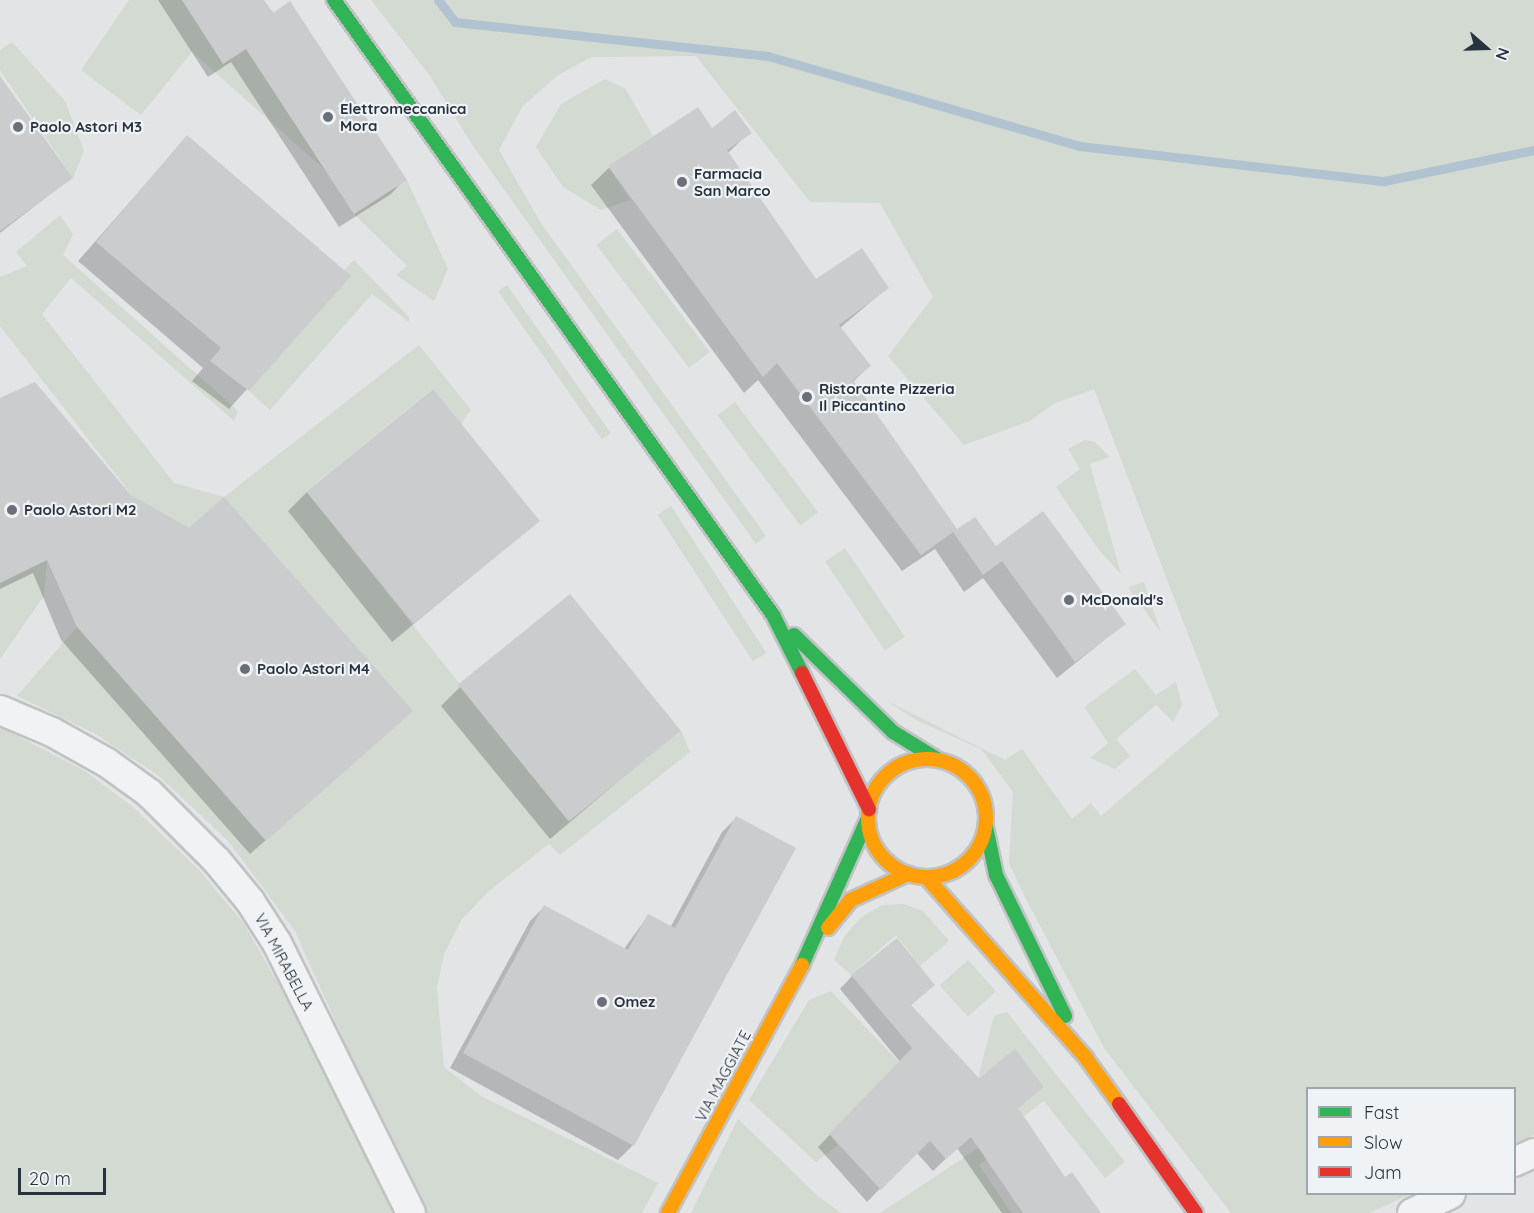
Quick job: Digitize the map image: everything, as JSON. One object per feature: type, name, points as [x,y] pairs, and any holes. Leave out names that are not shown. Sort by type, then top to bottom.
[{"type":"main road","points":[[334,0],[773,615],[868,814],[879,853],[908,874],[927,878],[962,866],[975,853],[986,828]]},
{"type":"main road","points":[[773,615],[893,732],[937,759],[962,770],[975,783],[986,808],[986,828],[996,875],[1086,1058]]},
{"type":"main road","points":[[868,814],[879,784],[893,770],[917,759],[937,759]]},
{"type":"main road","name":"VIA MAGGIATE","points":[[668,1213],[807,956],[868,814]]},
{"type":"main road","name":"VIA MAGGIATE","points":[[807,956],[851,900],[908,874]]},
{"type":"main road","points":[[927,878],[1086,1058],[1196,1213]]},
{"type":"street","name":"VIA MIRABELLA","points":[[0,710],[52,732],[106,762],[149,793],[217,861],[250,901],[277,944],[411,1213]]},
{"type":"street","points":[[1516,1162],[1534,1153]]},
{"type":"street","points":[[1412,1213],[1449,1195]]},
{"type":"shaded area","points":[[129,0],[182,0],[223,63],[246,49],[325,170],[192,52],[141,115],[81,70]]},
{"type":"shaded area","points":[[371,0],[1534,0],[1534,1135],[1516,1144],[1516,1087],[1306,1087],[1306,1195],[1409,1195],[1369,1213],[1231,1213],[1104,1048],[1025,897],[1009,863],[1013,792],[981,749],[916,720],[887,701],[1005,760],[1022,749],[1072,819],[1091,803],[1101,816],[1219,715],[1094,389],[1053,404],[1030,421],[964,445],[888,356],[933,297],[880,203],[810,202],[696,56],[592,57],[558,75],[522,107],[499,150],[541,223],[766,536],[756,544],[471,143],[430,76]]},
{"type":"shaded area","points":[[12,42],[65,101],[84,151],[73,178],[0,70],[0,50]]},
{"type":"shaded area","points":[[605,79],[625,88],[653,136],[608,166],[630,200],[601,210],[563,187],[536,147],[561,104]]},
{"type":"shaded area","points":[[407,180],[448,269],[434,301],[396,275],[407,266],[354,214]]},
{"type":"shaded area","points":[[60,215],[73,234],[63,255],[238,411],[234,421],[71,278],[42,314],[174,483],[224,497],[419,345],[471,410],[461,424],[432,389],[306,491],[569,821],[681,730],[690,752],[560,855],[549,844],[489,891],[462,919],[444,954],[437,988],[444,1067],[481,1096],[658,1183],[642,1213],[427,1213],[362,1081],[295,931],[229,842],[159,776],[94,733],[17,696],[77,627],[152,521],[0,326],[0,277],[27,266],[16,252]]},
{"type":"shaded area","points":[[617,229],[710,352],[689,368],[596,245]]},
{"type":"shaded area","points":[[354,260],[409,317],[409,322],[372,294],[270,410],[249,391],[350,276],[344,270]]},
{"type":"shaded area","points":[[507,285],[611,433],[602,440],[498,291]]},
{"type":"shaded area","points":[[735,402],[818,512],[800,525],[717,415]]},
{"type":"shaded area","points":[[1085,440],[1095,442],[1110,457],[1090,464],[1121,574],[1098,549],[1056,487],[1080,469],[1068,449]]},
{"type":"shaded area","points":[[671,506],[766,653],[753,661],[658,515]]},
{"type":"shaded area","points":[[845,548],[905,637],[885,650],[825,561]]},
{"type":"shaded area","points":[[47,560],[44,596],[0,659],[0,583]]},
{"type":"shaded area","points":[[1144,582],[1161,633],[1128,587]]},
{"type":"shaded area","points":[[1135,669],[1156,695],[1176,682],[1182,705],[1173,722],[1156,705],[1116,739],[1130,756],[1115,769],[1090,758],[1108,743],[1084,707]]},
{"type":"shaded area","points":[[0,727],[85,771],[133,807],[200,871],[244,924],[410,1213],[0,1213]]},
{"type":"shaded area","points":[[903,904],[923,911],[949,941],[920,966],[896,935],[851,975],[834,960],[844,937],[860,918],[882,905]]},
{"type":"shaded area","points":[[968,960],[996,991],[968,1017],[940,985]]},
{"type":"shaded area","points":[[831,991],[939,1104],[839,1144],[816,1162],[749,1100],[809,1000]]},
{"type":"shaded area","points":[[1007,1012],[1125,1162],[1105,1178],[1044,1101],[1003,1132],[1021,1137],[979,1165],[1011,1213],[880,1213],[1001,1133],[997,1123],[1044,1087],[1015,1050],[978,1078],[994,1016]]},
{"type":"shaded area","points":[[738,1119],[819,1197],[841,1213],[691,1213]]},
{"type":"building","name":"Elettromeccanica Mora","points":[[182,0],[264,0],[273,13],[290,1],[407,180],[354,214],[246,49],[223,64]]},
{"type":"building","name":"Paolo Astori M3","points":[[0,76],[73,178],[0,231]]},
{"type":"building","points":[[698,107],[712,128],[735,110],[752,133],[727,150],[816,279],[862,248],[889,288],[839,325],[871,366],[853,380],[957,529],[975,517],[996,546],[1043,511],[1126,624],[1075,662],[1002,561],[983,575],[953,532],[921,555],[777,363],[763,377],[608,166]]},
{"type":"building","points":[[187,135],[351,276],[249,391],[210,361],[221,348],[96,242]]},
{"type":"building","name":"Paolo Astori M4","points":[[35,382],[131,495],[189,528],[224,497],[413,711],[266,841],[77,627],[47,560],[0,583],[0,398]]},
{"type":"building","points":[[433,389],[540,521],[413,624],[306,492]]},
{"type":"building","points":[[570,594],[681,731],[569,821],[458,685]]},
{"type":"building","name":"Omez","points":[[736,816],[796,848],[634,1146],[463,1053],[544,905],[628,950],[648,914],[675,928]]},
{"type":"building","points":[[897,938],[935,985],[911,1005],[979,1078],[1015,1049],[1044,1087],[1018,1108],[1065,1177],[1072,1172],[1101,1213],[1023,1213],[971,1137],[946,1159],[930,1141],[881,1190],[829,1134],[912,1048],[851,975]]},
{"type":"waterway","points":[[438,0],[455,22],[768,56],[1080,146],[1384,181],[1534,150]]},
{"type":"traffic: fast","points":[[334,0],[773,615],[802,673]]},
{"type":"traffic: fast","points":[[794,635],[893,732],[937,759]]},
{"type":"traffic: fast","points":[[802,965],[868,818]]},
{"type":"traffic: fast","points":[[986,827],[996,875],[1065,1016]]},
{"type":"traffic: slow","points":[[927,759],[950,763],[969,776],[982,795],[986,818],[982,841],[969,860],[950,873],[927,877],[904,873],[885,860],[872,841],[868,818],[872,795],[885,776],[904,763],[927,759]]},
{"type":"traffic: slow","points":[[828,928],[851,900],[908,874]]},
{"type":"traffic: slow","points":[[927,878],[1086,1058],[1119,1104]]},
{"type":"traffic: slow","points":[[668,1213],[802,965]]},
{"type":"traffic: jam","points":[[802,673],[869,809]]},
{"type":"traffic: jam","points":[[1119,1104],[1196,1213]]},
{"type":"place","name":"Elettromeccanica Mora","points":[[328,117]]},
{"type":"place","name":"Paolo Astori M3","points":[[18,127]]},
{"type":"place","name":"Farmacia San Marco","points":[[682,182]]},
{"type":"place","name":"Ristorante Pizzeria Il Piccantino","points":[[807,397]]},
{"type":"place","name":"Paolo Astori M2","points":[[12,510]]},
{"type":"place","name":"McDonald's","points":[[1069,600]]},
{"type":"place","name":"Paolo Astori M4","points":[[245,669]]},
{"type":"place","name":"Omez","points":[[602,1002]]}]
